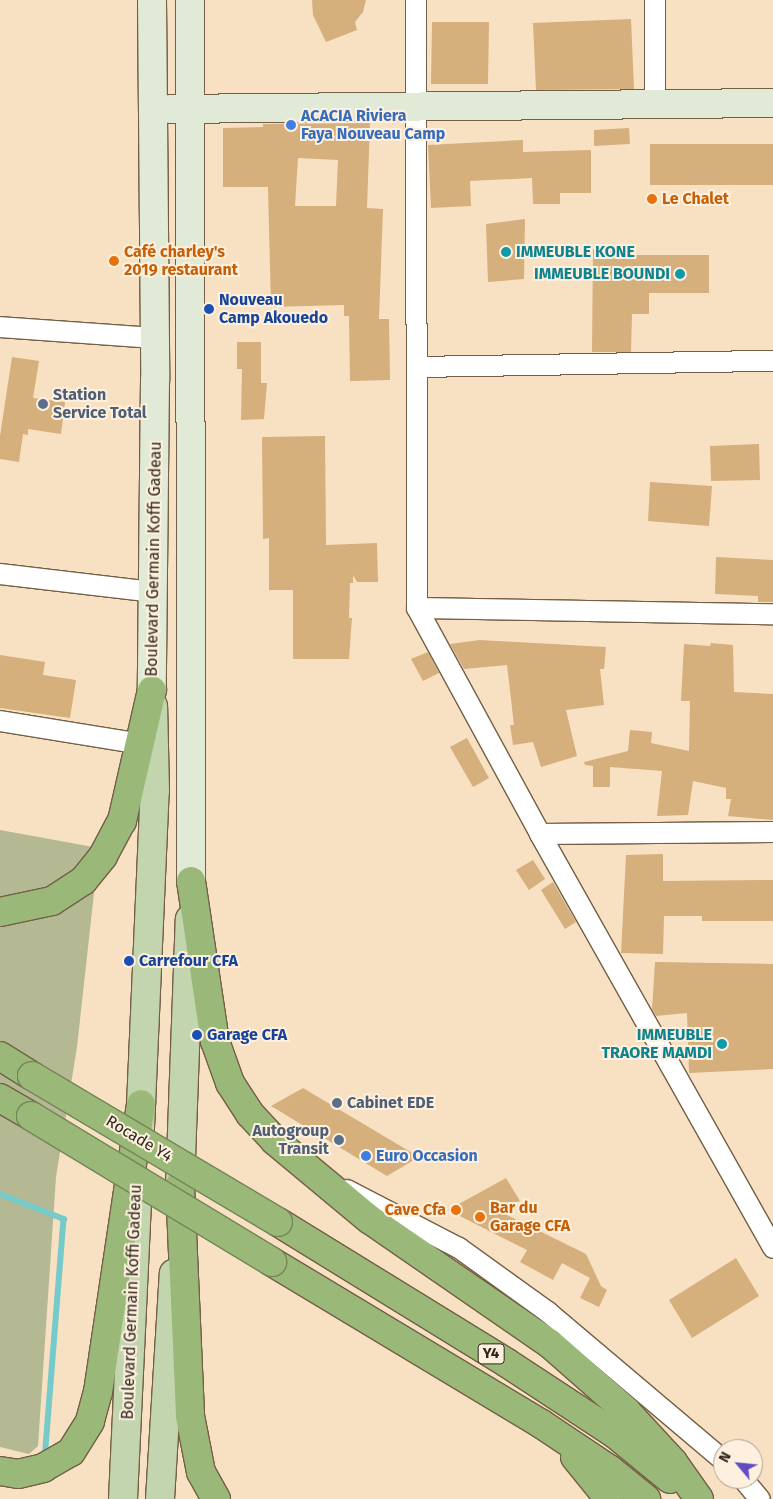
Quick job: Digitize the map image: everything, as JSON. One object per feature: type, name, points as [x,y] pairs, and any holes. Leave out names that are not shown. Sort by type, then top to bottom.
[{"type":"highway","points":[[0,912],[52,901],[83,881],[103,856],[122,821],[147,744],[152,690]]},
{"type":"highway","points":[[191,881],[215,1041],[230,1083],[250,1114],[275,1141],[369,1219],[549,1343],[626,1411],[673,1462],[698,1499]]},
{"type":"highway","name":"Rocade Y4","points":[[0,1056],[278,1222],[507,1363],[615,1434],[695,1499]]},
{"type":"highway","name":"Y4","points":[[0,1098],[540,1423],[609,1469],[646,1499]]},
{"type":"highway","points":[[0,1471],[18,1474],[50,1464],[72,1452],[90,1421],[98,1392],[141,1104]]},
{"type":"highway","points":[[180,1186],[190,1416],[201,1472],[216,1499]]},
{"type":"highway","points":[[540,1423],[584,1465],[608,1499]]},
{"type":"main road","name":"Boulevard Germain Koffi Gadeau","points":[[152,0],[155,338],[152,690]]},
{"type":"main road","name":"Boulevard Germain Koffi Gadeau","points":[[180,1186],[191,881],[188,109],[190,0]]},
{"type":"main road","points":[[153,109],[773,103]]},
{"type":"main road","name":"Boulevard Germain Koffi Gadeau","points":[[123,1499],[155,791],[147,744]]},
{"type":"main road","points":[[160,1499],[180,1186]]},
{"type":"street","points":[[416,0],[417,608],[540,834],[773,1248]]},
{"type":"street","points":[[655,0],[655,104]]},
{"type":"street","points":[[0,327],[155,338]]},
{"type":"street","points":[[417,367],[773,361]]},
{"type":"street","points":[[0,574],[153,592]]},
{"type":"street","points":[[417,608],[773,614]]},
{"type":"street","points":[[0,721],[147,744]]},
{"type":"street","points":[[540,834],[773,832]]},
{"type":"street","points":[[312,1171],[459,1248],[597,1351],[713,1451]]},
{"type":"street","points":[[751,1489],[760,1499]]},
{"type":"green space","points":[[0,830],[99,848],[77,1047],[56,1177],[38,1446],[29,1454],[0,1447]]},
{"type":"building","points":[[312,0],[366,0],[363,12],[355,22],[357,30],[326,42],[313,15]]},
{"type":"building","points":[[631,19],[634,89],[536,90],[533,23]]},
{"type":"building","points":[[432,22],[489,22],[488,84],[431,84]]},
{"type":"building","points":[[370,123],[367,208],[383,209],[379,319],[389,319],[390,380],[350,381],[349,316],[344,316],[344,305],[271,307],[268,187],[223,187],[223,128],[263,127],[263,124]],"holes":[[[298,158],[338,160],[336,206],[295,206]]]},
{"type":"building","points":[[629,128],[630,144],[594,146],[594,130]]},
{"type":"building","points":[[523,140],[523,152],[591,150],[591,193],[560,193],[560,204],[533,204],[532,178],[470,181],[471,206],[431,208],[428,145]]},
{"type":"building","points":[[650,144],[773,144],[773,185],[650,185]]},
{"type":"building","name":"IMMEUBLE KONE","points":[[525,219],[524,279],[488,282],[486,224]]},
{"type":"building","points":[[593,249],[632,249],[632,255],[709,255],[709,293],[649,293],[649,314],[632,314],[631,352],[592,352]]},
{"type":"building","points":[[237,342],[261,342],[261,383],[267,383],[264,419],[241,420],[242,369],[237,369]]},
{"type":"building","points":[[12,357],[39,361],[33,398],[65,402],[61,434],[28,429],[28,435],[23,434],[19,462],[0,459],[0,436]]},
{"type":"building","points":[[325,436],[326,545],[377,543],[378,582],[357,582],[353,575],[353,583],[350,583],[349,618],[352,618],[349,659],[293,659],[293,590],[269,590],[269,538],[263,539],[262,437]]},
{"type":"building","points":[[759,444],[760,480],[711,481],[710,446]]},
{"type":"building","points":[[650,482],[712,486],[709,526],[648,521]]},
{"type":"building","points":[[716,557],[773,560],[773,602],[758,602],[758,596],[715,594]]},
{"type":"building","points":[[480,640],[606,647],[604,669],[600,669],[604,705],[566,710],[577,756],[541,767],[533,742],[513,745],[510,725],[514,725],[507,665],[464,669],[450,644]]},
{"type":"building","points":[[711,643],[733,645],[734,692],[773,694],[773,820],[728,816],[731,799],[726,799],[726,788],[693,781],[688,815],[657,816],[662,771],[610,767],[610,787],[593,787],[593,766],[585,765],[584,762],[628,751],[630,730],[652,732],[651,743],[689,751],[690,701],[681,701],[684,644],[710,646]]},
{"type":"building","points":[[428,652],[439,673],[423,681],[411,659]]},
{"type":"building","points":[[0,655],[45,662],[43,675],[76,680],[70,718],[0,708]]},
{"type":"building","points":[[467,738],[489,778],[473,787],[450,747]]},
{"type":"building","points":[[663,854],[663,881],[773,880],[773,921],[702,921],[702,916],[664,916],[663,954],[621,953],[626,855]]},
{"type":"building","points":[[533,860],[545,879],[529,890],[516,870]]},
{"type":"building","points":[[553,882],[576,922],[565,929],[541,890]]},
{"type":"building","points":[[655,962],[773,964],[773,1069],[689,1073],[687,1013],[656,1016],[652,1009]]},
{"type":"building","points":[[303,1088],[419,1157],[387,1176],[271,1106]]},
{"type":"building","points":[[506,1178],[520,1201],[499,1211],[586,1254],[601,1286],[607,1290],[599,1307],[580,1298],[590,1278],[562,1263],[553,1280],[520,1262],[527,1250],[448,1210]]},
{"type":"building","points":[[736,1258],[759,1296],[692,1338],[669,1300]]},
{"type":"waterway","points":[[0,1194],[64,1219],[46,1450]]},
{"type":"place","name":"ACACIA Riviera Faya Nouveau Camp","points":[[291,125]]},
{"type":"place","name":"Le Chalet","points":[[652,199]]},
{"type":"place","name":"IMMEUBLE KONE","points":[[506,252]]},
{"type":"place","name":"Café charley's 2019 restaurant","points":[[114,261]]},
{"type":"place","name":"IMMEUBLE BOUNDI","points":[[680,274]]},
{"type":"place","name":"Nouveau Camp Akouedo","points":[[209,309]]},
{"type":"place","name":"Station Service Total","points":[[43,404]]},
{"type":"place","name":"Carrefour CFA","points":[[129,961]]},
{"type":"place","name":"Garage CFA","points":[[197,1035]]},
{"type":"place","name":"IMMEUBLE TRAORE MAMDI","points":[[722,1044]]},
{"type":"place","name":"Cabinet EDE","points":[[337,1103]]},
{"type":"place","name":"Autogroup Transit","points":[[339,1140]]},
{"type":"place","name":"Euro Occasion","points":[[366,1156]]},
{"type":"place","name":"Cave Cfa","points":[[456,1210]]},
{"type":"place","name":"Bar du Garage CFA","points":[[480,1217]]}]
